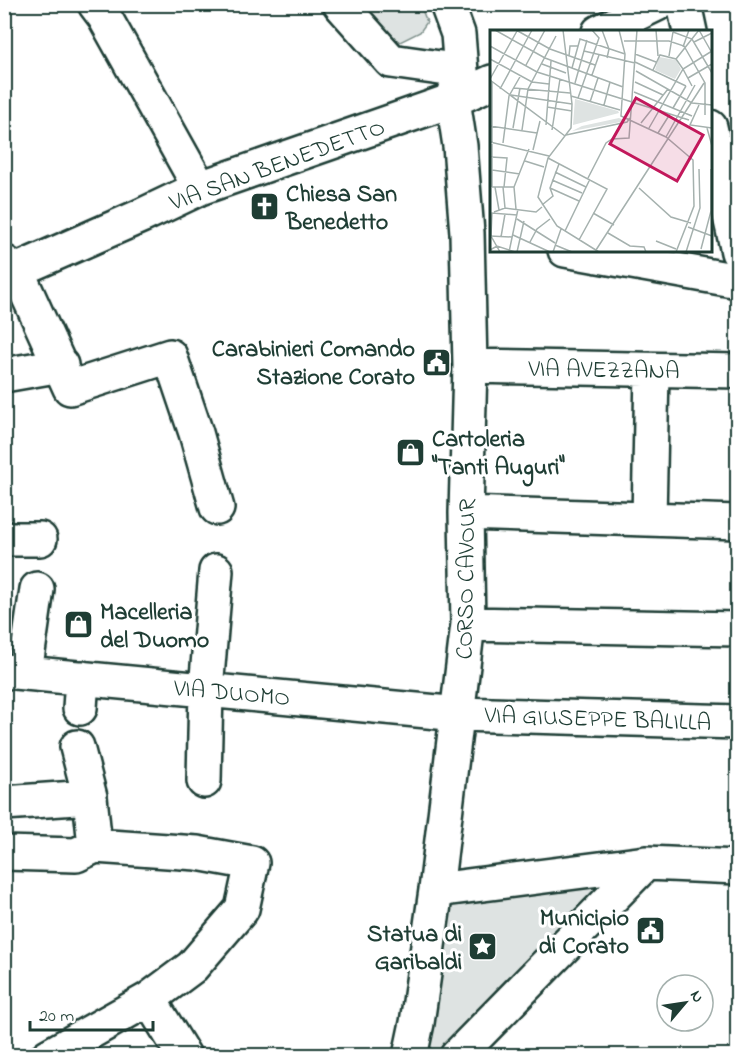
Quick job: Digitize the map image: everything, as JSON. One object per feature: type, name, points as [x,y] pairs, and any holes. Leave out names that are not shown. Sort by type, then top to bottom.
[{"type":"street","points":[[95,4],[104,16],[200,188]]},
{"type":"street","points":[[340,4],[391,61],[457,85]]},
{"type":"street","name":"CORSO CAVOUR","points":[[410,1056],[417,1023],[436,890],[459,714],[468,624],[466,513],[470,366],[479,235],[460,146],[457,85],[458,34],[447,4]]},
{"type":"street","points":[[603,30],[657,4]]},
{"type":"street","points":[[684,4],[690,30]]},
{"type":"street","name":"VIA SAN BENEDETTO","points":[[9,270],[141,216],[200,188],[457,85],[490,82]]},
{"type":"street","points":[[712,132],[738,252]]},
{"type":"street","points":[[576,252],[738,281]]},
{"type":"street","points":[[9,270],[66,376]]},
{"type":"street","points":[[4,375],[66,376],[170,356],[196,433],[217,508]]},
{"type":"street","name":"VIA AVEZZANA","points":[[470,366],[738,371]]},
{"type":"street","points":[[649,519],[652,371]]},
{"type":"street","points":[[466,513],[738,522]]},
{"type":"street","points":[[4,538],[40,539]]},
{"type":"street","points":[[204,781],[206,689],[216,571]]},
{"type":"street","points":[[15,672],[37,589]]},
{"type":"street","points":[[468,624],[738,629]]},
{"type":"street","name":"VIA DUOMO","points":[[15,672],[81,693],[206,689],[459,714]]},
{"type":"street","name":"VIA GIUSEPPE BALILLA","points":[[459,714],[738,722]]},
{"type":"street","points":[[77,747],[90,797],[95,846]]},
{"type":"street","points":[[4,803],[90,797]]},
{"type":"street","points":[[4,853],[76,855],[95,846],[197,853],[252,862],[242,909],[192,967],[148,999],[48,1056]]},
{"type":"street","points":[[436,890],[646,863],[738,867]]},
{"type":"street","points":[[457,1056],[646,863]]},
{"type":"street","points":[[148,999],[184,1056]]},
{"type":"shaded area","points":[[362,5],[420,5],[427,22],[420,32],[400,42],[388,35]]},
{"type":"shaded area","points":[[614,880],[446,1055],[420,1056],[447,895]]},
{"type":"place","name":"Chiesa San Benedetto","points":[[265,207]]},
{"type":"place","name":"Carabinieri Comando Stazione Corato","points":[[436,362]]},
{"type":"place","name":"Cartoleria \"Tanti Auguri\"","points":[[411,452]]},
{"type":"place","name":"Macelleria del Duomo","points":[[79,625]]},
{"type":"place","name":"Municipio di Corato","points":[[650,931]]},
{"type":"place","name":"Statua di Garibaldi","points":[[483,947]]}]
